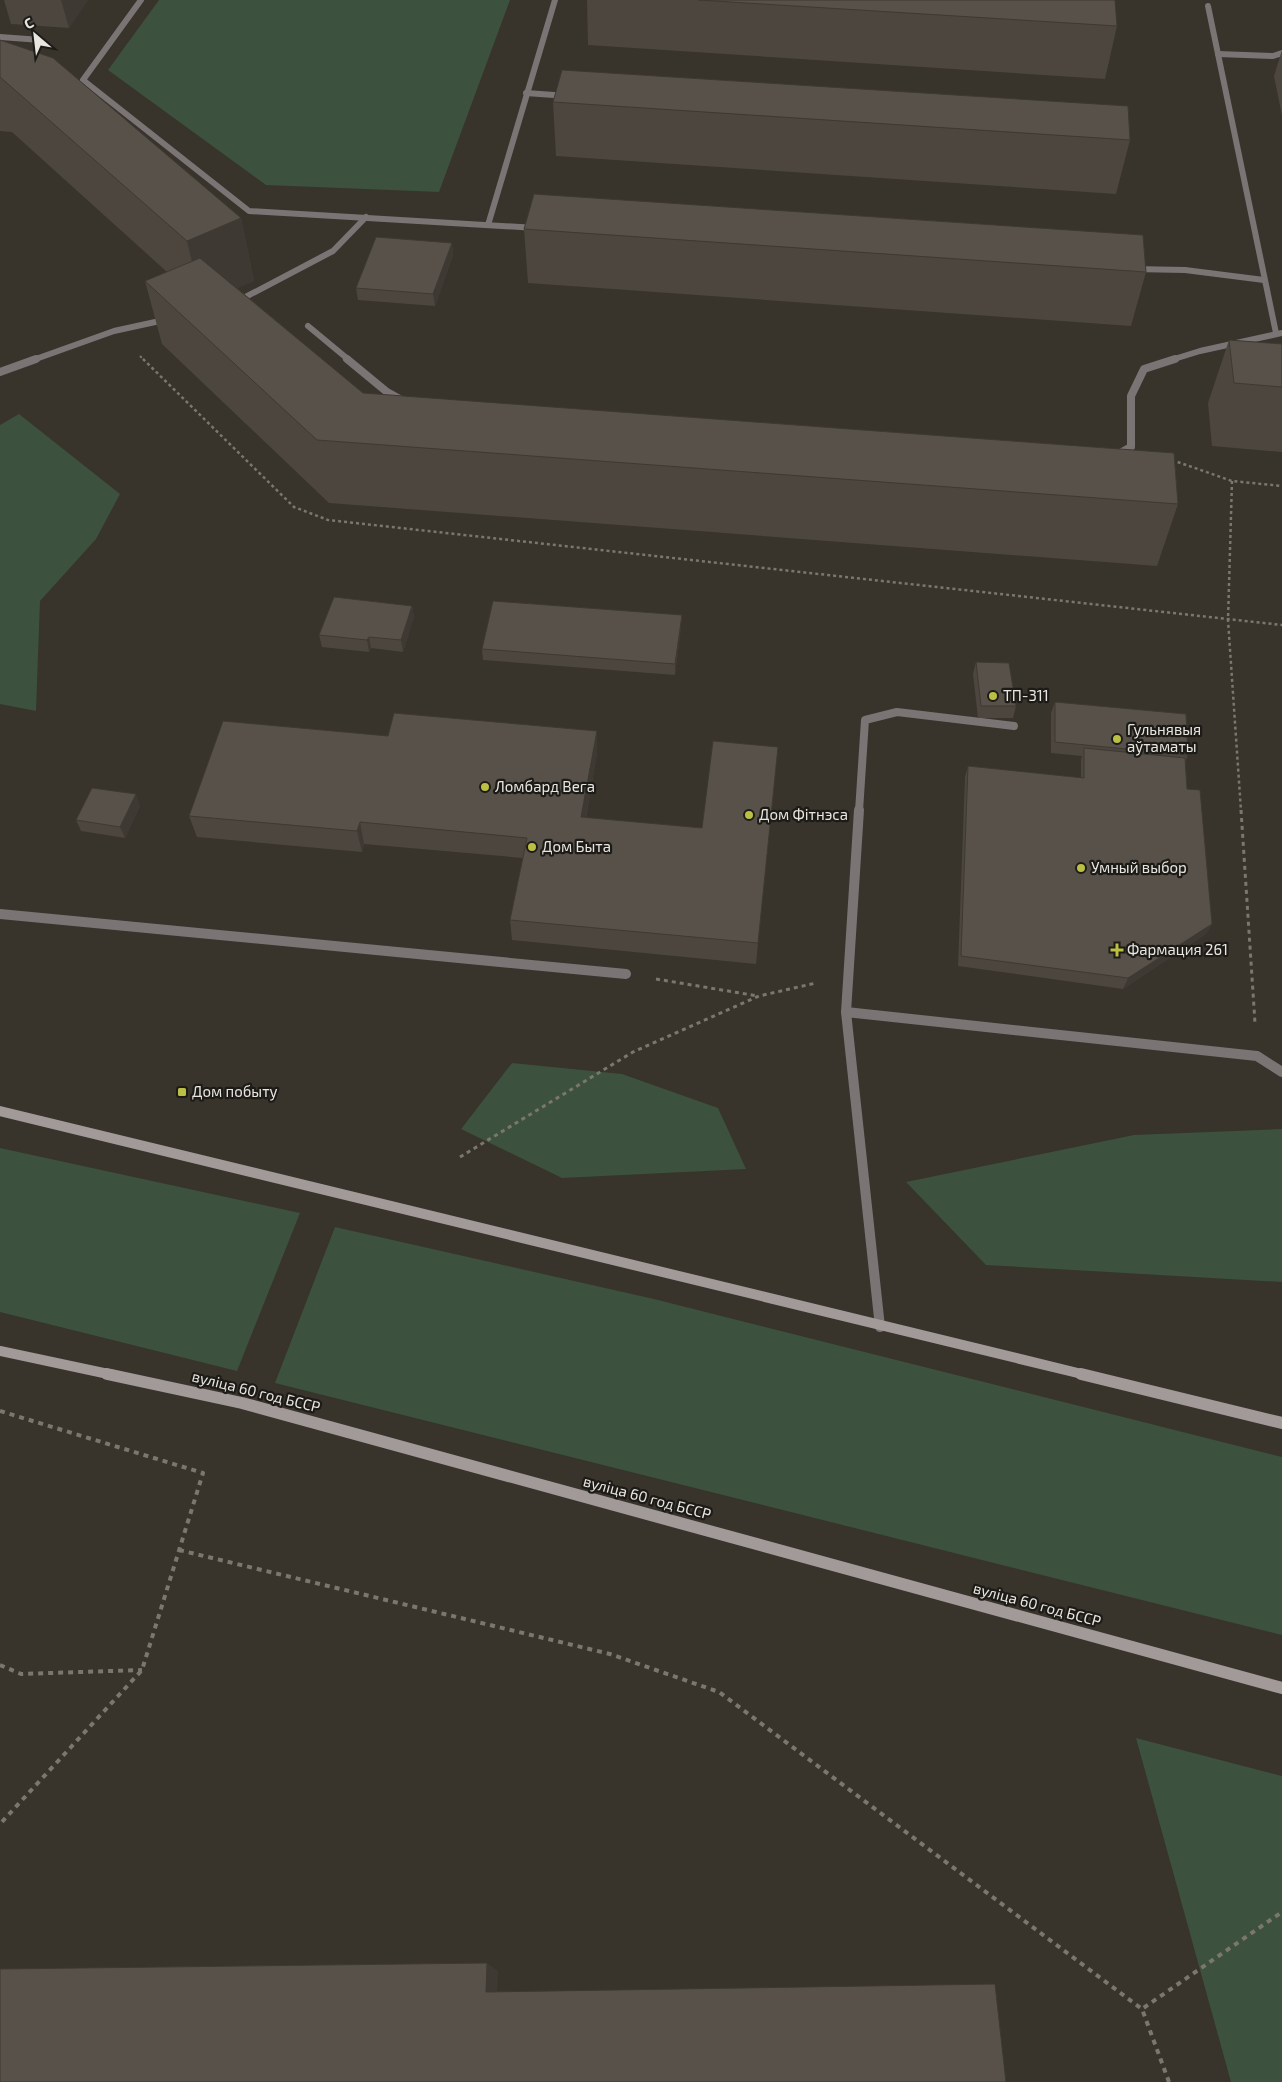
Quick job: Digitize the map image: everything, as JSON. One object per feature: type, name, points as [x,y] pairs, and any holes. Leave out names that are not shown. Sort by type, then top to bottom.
[{"type":"main road","points":[[0,1111],[1282,1424]]},
{"type":"main road","name":"вуліца 60 год БССР","points":[[0,1351],[242,1403],[1282,1688]]},
{"type":"lane","points":[[83,80],[141,0]]},
{"type":"lane","points":[[488,225],[555,0]]},
{"type":"lane","points":[[1110,459],[1131,447],[1132,396],[1144,369],[1200,351],[1279,333],[1264,280],[1208,6]]},
{"type":"lane","points":[[0,37],[41,40]]},
{"type":"lane","points":[[1218,54],[1273,56],[1282,53]]},
{"type":"lane","points":[[74,79],[83,80],[249,211],[548,229]]},
{"type":"lane","points":[[526,93],[576,97]]},
{"type":"lane","points":[[227,307],[333,251],[366,218]]},
{"type":"lane","points":[[1128,269],[1185,270],[1264,280]]},
{"type":"lane","points":[[0,372],[114,331],[180,317]]},
{"type":"lane","points":[[308,326],[387,392],[413,406]]},
{"type":"lane","points":[[880,1327],[846,1012],[865,720],[897,712],[1014,726]]},
{"type":"lane","points":[[0,914],[626,974]]},
{"type":"lane","points":[[846,1012],[1257,1056],[1282,1072]]},
{"type":"path","points":[[114,331],[294,506],[328,520],[1282,625]]},
{"type":"path","points":[[1131,447],[1232,480],[1282,486]]},
{"type":"path","points":[[1232,480],[1228,620],[1257,1056]]},
{"type":"path","points":[[626,974],[759,996]]},
{"type":"path","points":[[460,1157],[632,1052],[759,996],[848,976]]},
{"type":"path","points":[[0,1411],[203,1473],[142,1670],[0,1824]]},
{"type":"path","points":[[179,1550],[610,1654],[719,1692],[1142,2009],[1168,2082]]},
{"type":"path","points":[[0,1665],[21,1674],[142,1670]]},
{"type":"path","points":[[1142,2009],[1282,1912]]},
{"type":"green space","points":[[159,0],[510,0],[439,192],[266,185],[108,70]]},
{"type":"green space","points":[[19,414],[120,494],[96,539],[40,601],[36,711],[0,704],[0,425]]},
{"type":"green space","points":[[512,1063],[622,1074],[718,1108],[746,1169],[562,1178],[461,1129]]},
{"type":"green space","points":[[1282,1129],[1282,1282],[986,1265],[906,1182],[1134,1135]]},
{"type":"green space","points":[[0,1148],[300,1213],[237,1371],[0,1312]]},
{"type":"green space","points":[[335,1227],[654,1299],[1282,1457],[1282,1635],[275,1383]]},
{"type":"green space","points":[[1136,1738],[1282,1776],[1282,2082],[1231,2082]]},
{"type":"building","points":[[698,0],[1115,0],[1117,26]]},
{"type":"building","points":[[0,40],[53,58],[241,218],[187,241],[0,77]]},
{"type":"building","points":[[562,70],[1128,106],[1130,140],[553,102]]},
{"type":"building","points":[[534,194],[1143,235],[1146,272],[524,229]]},
{"type":"building","points":[[376,237],[452,243],[433,294],[356,288]]},
{"type":"building","points":[[200,258],[363,393],[1174,453],[1178,504],[317,440],[145,281]]},
{"type":"building","points":[[1229,340],[1282,344],[1282,387],[1234,383]]},
{"type":"building","points":[[334,597],[412,606],[401,640],[369,637],[367,640],[319,635]]},
{"type":"building","points":[[493,601],[682,615],[675,664],[482,649]]},
{"type":"building","name":"ТП-311","points":[[976,662],[1009,663],[1016,706],[981,706]]},
{"type":"building","name":"Гульнявыя аўтаматы","points":[[1055,702],[1186,714],[1188,755],[1055,742]]},
{"type":"building","name":"Дом Быта","points":[[394,713],[597,731],[581,817],[702,828],[713,741],[778,747],[758,943],[510,920],[527,838],[360,822],[357,831],[189,816],[223,721],[388,736]]},
{"type":"building","name":"Умный выбор","points":[[1084,748],[1185,758],[1187,789],[1200,790],[1212,924],[1128,978],[961,956],[968,766],[1084,778]]},
{"type":"building","points":[[92,788],[136,794],[120,827],[76,820]]},
{"type":"building","points":[[487,1963],[486,1992],[995,1984],[1006,2082],[0,2082],[0,1969]]},
{"type":"place","name":"ТП-311","points":[[993,696]]},
{"type":"place","name":"Гульнявыя аўтаматы","points":[[1117,739]]},
{"type":"place","name":"Ломбард Вега","points":[[485,787]]},
{"type":"place","name":"Дом Фітнэса","points":[[749,815]]},
{"type":"place","name":"Дом Быта","points":[[532,847]]},
{"type":"place","name":"Умный выбор","points":[[1081,868]]},
{"type":"place","name":"Фармация 261","points":[[1117,950]]},
{"type":"place","name":"Дом побыту","points":[[182,1092]]}]
